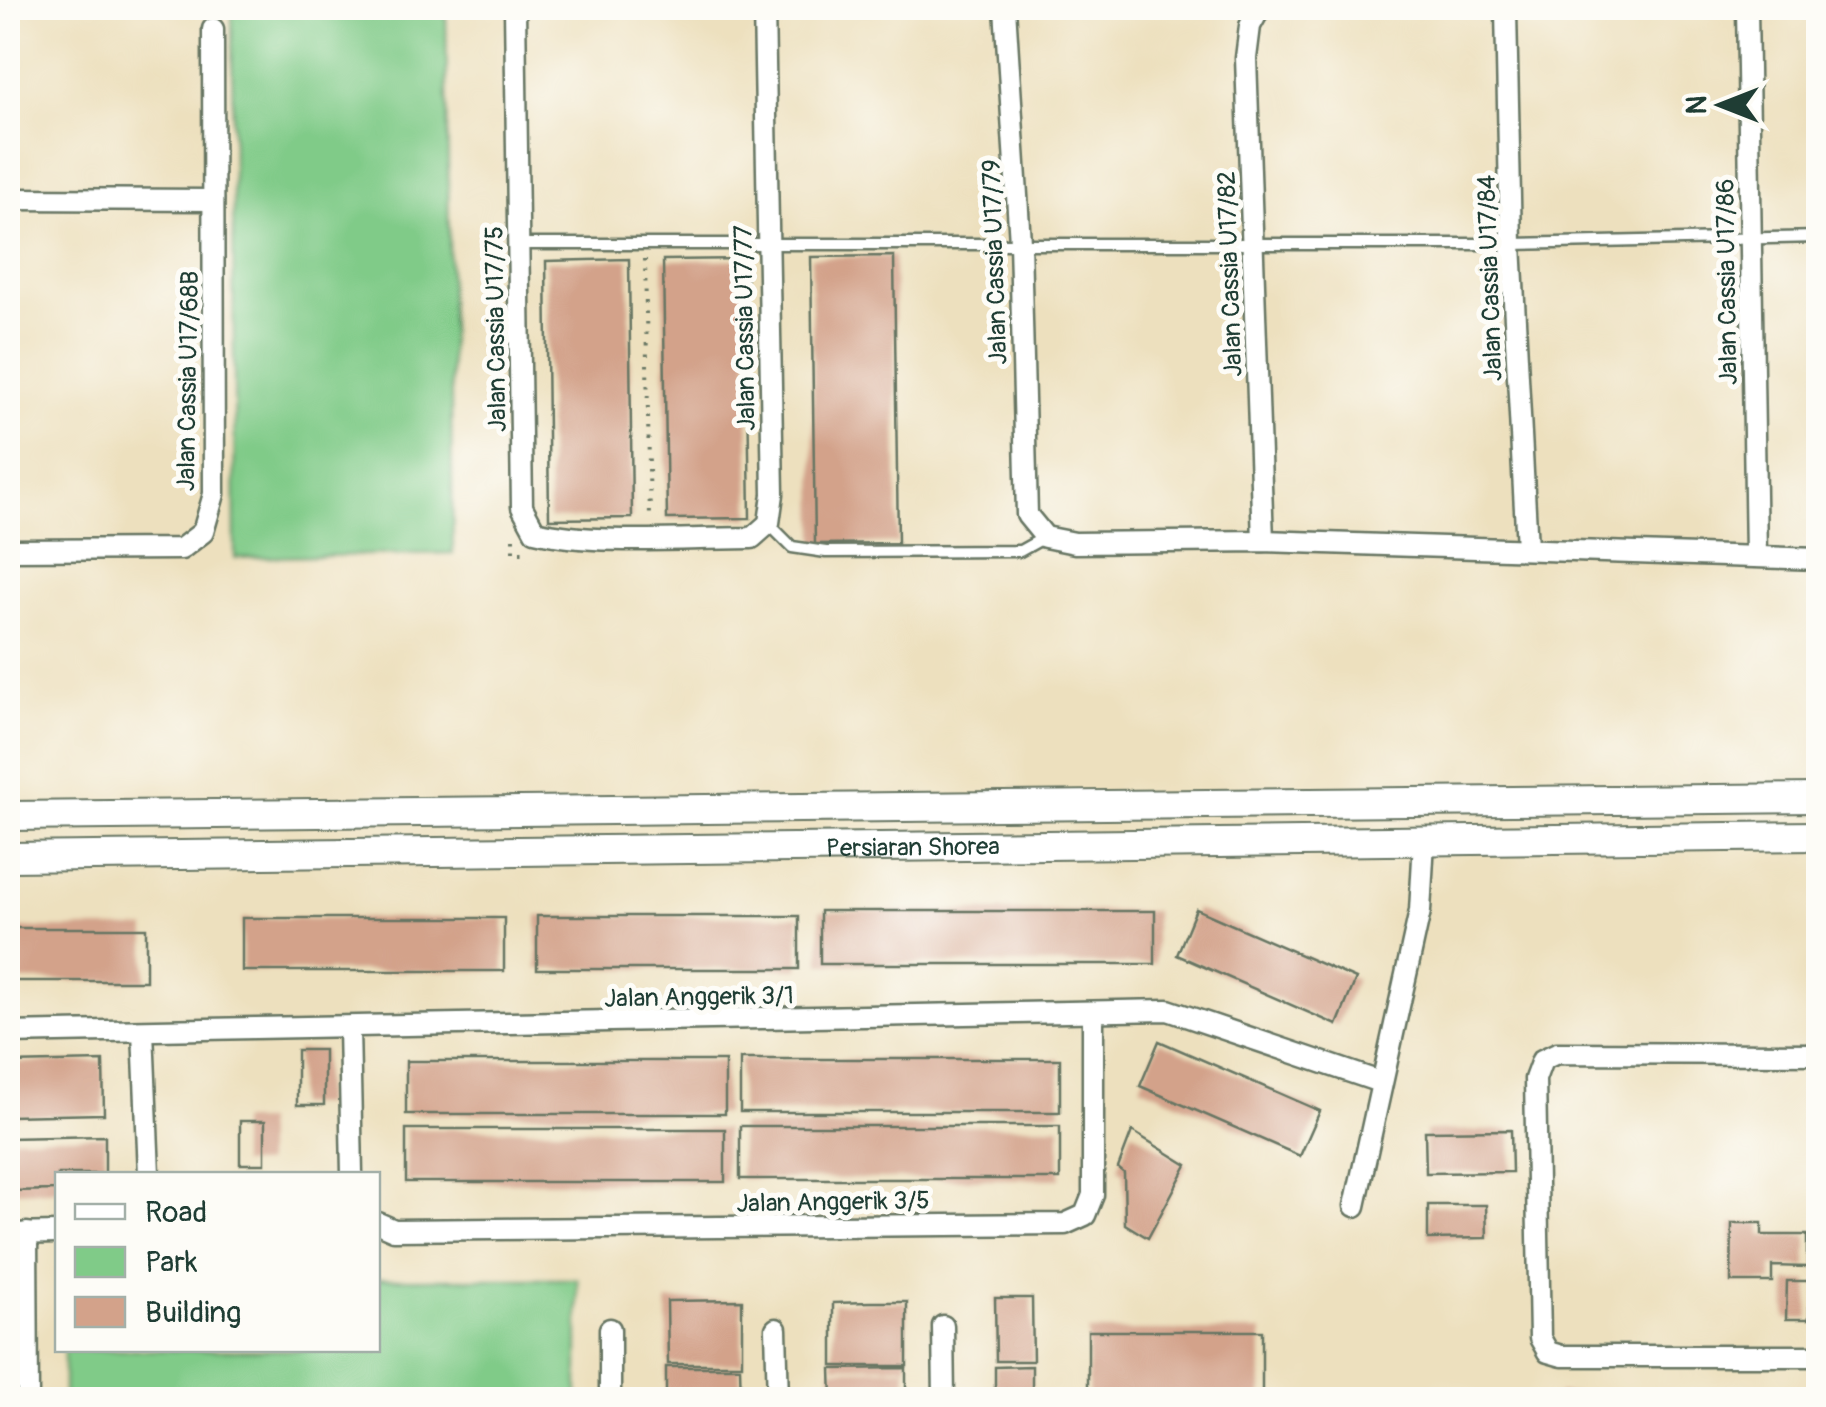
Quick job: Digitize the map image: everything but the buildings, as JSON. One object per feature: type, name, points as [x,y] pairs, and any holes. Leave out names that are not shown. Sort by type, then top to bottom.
[{"type":"main road","name":"Persiaran Shorea","points":[[8,816],[1818,798]]},
{"type":"main road","points":[[1316,804],[1408,822],[1424,841],[1436,828],[1454,821],[1514,812],[1538,801]]},
{"type":"main road","name":"Persiaran Shorea","points":[[8,857],[1818,836]]},
{"type":"street","name":"Jalan Cassia U17/75","points":[[514,8],[522,506],[535,531],[560,537],[650,538]]},
{"type":"street","name":"Jalan Cassia U17/77","points":[[764,8],[773,494],[768,523]]},
{"type":"street","name":"Jalan Cassia U17/79","points":[[1004,8],[1020,242],[1027,515],[1045,537]]},
{"type":"street","name":"Jalan Cassia U17/82","points":[[1260,8],[1250,26],[1246,58],[1263,541]]},
{"type":"street","name":"Jalan Cassia U17/84","points":[[1502,8],[1506,11],[1511,244],[1527,548]]},
{"type":"street","name":"Jalan Cassia U17/86","points":[[1747,8],[1756,556]]},
{"type":"street","name":"Jalan Cassia U17/68B","points":[[8,550],[181,550],[202,532],[214,494],[213,29]]},
{"type":"street","points":[[8,198],[214,200]]},
{"type":"street","points":[[650,538],[752,538],[768,523]]},
{"type":"street","points":[[1045,537],[1075,543],[1263,541],[1818,559]]},
{"type":"street","points":[[1355,1206],[1420,911],[1424,841]]},
{"type":"street","name":"Jalan Anggerik 3/1","points":[[8,1034],[1168,1010],[1380,1082]]},
{"type":"street","name":"Jalan Anggerik 3/5","points":[[380,1224],[394,1230],[1065,1224],[1085,1216],[1093,1195],[1093,1014]]},
{"type":"street","points":[[349,1028],[352,1172]]},
{"type":"street","points":[[142,1031],[148,1172]]},
{"type":"street","points":[[1818,1054],[1557,1053],[1542,1060],[1536,1079],[1540,1338],[1548,1352],[1562,1356],[1818,1356]]},
{"type":"street","points":[[28,1400],[18,1333],[17,1234],[55,1233]]},
{"type":"street","points":[[943,1326],[944,1400]]},
{"type":"street","points":[[610,1329],[610,1400]]},
{"type":"street","points":[[776,1329],[778,1400]]},
{"type":"lane","points":[[520,244],[1511,244],[1818,237]]},
{"type":"lane","points":[[768,523],[792,546],[826,552],[1020,551],[1045,537]]},
{"type":"path","points":[[645,244],[650,538]]},
{"type":"green space","points":[[232,8],[446,8],[453,553],[235,558]]},
{"type":"green space","points":[[380,1279],[578,1279],[578,1399],[64,1399],[64,1352],[380,1352]]}]
